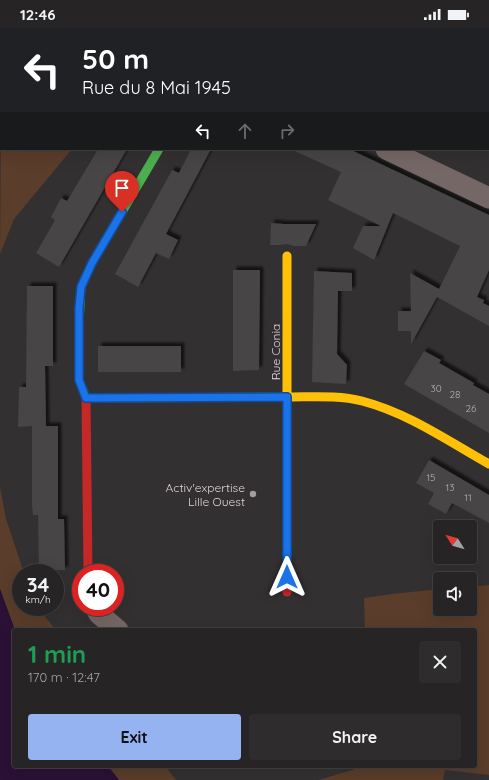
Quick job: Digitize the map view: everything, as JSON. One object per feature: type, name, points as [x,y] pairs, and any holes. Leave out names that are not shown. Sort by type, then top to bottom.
[{"type":"street","points":[[88,564],[86,398],[79,380],[79,308],[81,287],[92,263],[158,150]]},
{"type":"street","points":[[388,150],[489,198]]},
{"type":"street","name":"Rue Conia","points":[[287,256],[287,592]]},
{"type":"street","points":[[86,398],[332,397],[361,401],[375,404],[405,417],[489,464]]},
{"type":"street","points":[[101,616],[116,628]]},
{"type":"shaded area","points":[[1,150],[71,150],[14,219],[0,254]]},
{"type":"shaded area","points":[[0,487],[6,519],[21,564],[12,564],[12,616],[44,616],[54,628],[14,628],[0,589]]},
{"type":"shaded area","points":[[489,585],[489,775],[445,770],[443,780],[318,780],[359,768],[477,768],[477,628],[365,628],[364,598],[433,590],[433,616],[477,616],[477,586]]},
{"type":"shaded area","points":[[0,589],[14,628],[12,628],[12,768],[110,768],[119,780],[0,780]]},
{"type":"shaded area","points":[[110,768],[167,768],[176,780],[119,780]]},
{"type":"building","points":[[97,150],[126,150],[59,267],[36,253],[55,220],[51,217],[61,198],[67,201]]},
{"type":"building","points":[[190,150],[210,150],[166,234],[178,240],[169,259],[156,253],[138,287],[115,274],[172,170],[179,173]]},
{"type":"building","points":[[292,150],[351,150],[489,215],[489,270],[477,297],[484,300],[483,303],[489,306],[489,326],[437,297],[411,344],[411,331],[398,331],[398,311],[411,311],[410,273],[439,289],[460,246],[393,213],[374,260],[353,248],[363,226],[381,226],[328,200],[341,172]]},
{"type":"building","points":[[271,223],[316,224],[306,246],[294,246],[287,244],[270,245]]},
{"type":"building","points":[[233,270],[260,270],[259,370],[233,371]]},
{"type":"building","points":[[314,271],[352,273],[352,291],[338,291],[337,354],[347,365],[346,384],[312,382]]},
{"type":"building","points":[[27,286],[53,286],[53,366],[45,366],[46,426],[58,426],[58,519],[64,519],[65,570],[64,564],[39,564],[38,515],[33,515],[32,505],[32,426],[18,427],[19,387],[26,387]]},
{"type":"building","points":[[98,346],[181,346],[181,372],[98,372]]},
{"type":"building","points":[[424,351],[441,360],[439,363],[474,383],[473,385],[489,394],[489,433],[404,384]]},
{"type":"building","points":[[429,460],[489,495],[489,523],[452,503],[446,514],[428,504],[434,493],[416,483]]},
{"type":"traffic: fast","points":[[79,324],[81,287],[92,263],[158,150]]},
{"type":"traffic: fast","points":[[86,398],[289,397]]},
{"type":"traffic: slow","points":[[287,256],[287,453]]},
{"type":"traffic: slow","points":[[289,397],[344,398],[379,406],[412,420],[489,464]]},
{"type":"traffic: jam","points":[[79,324],[79,380],[86,398],[88,564]]},
{"type":"traffic: jam","points":[[287,453],[287,592]]},
{"type":"place","name":"Activ'expertise Lille Ouest","points":[[253,494]]},
{"type":"route","points":[[122,212],[92,263],[81,287],[79,298],[79,380],[86,398],[287,397],[287,577]]}]
